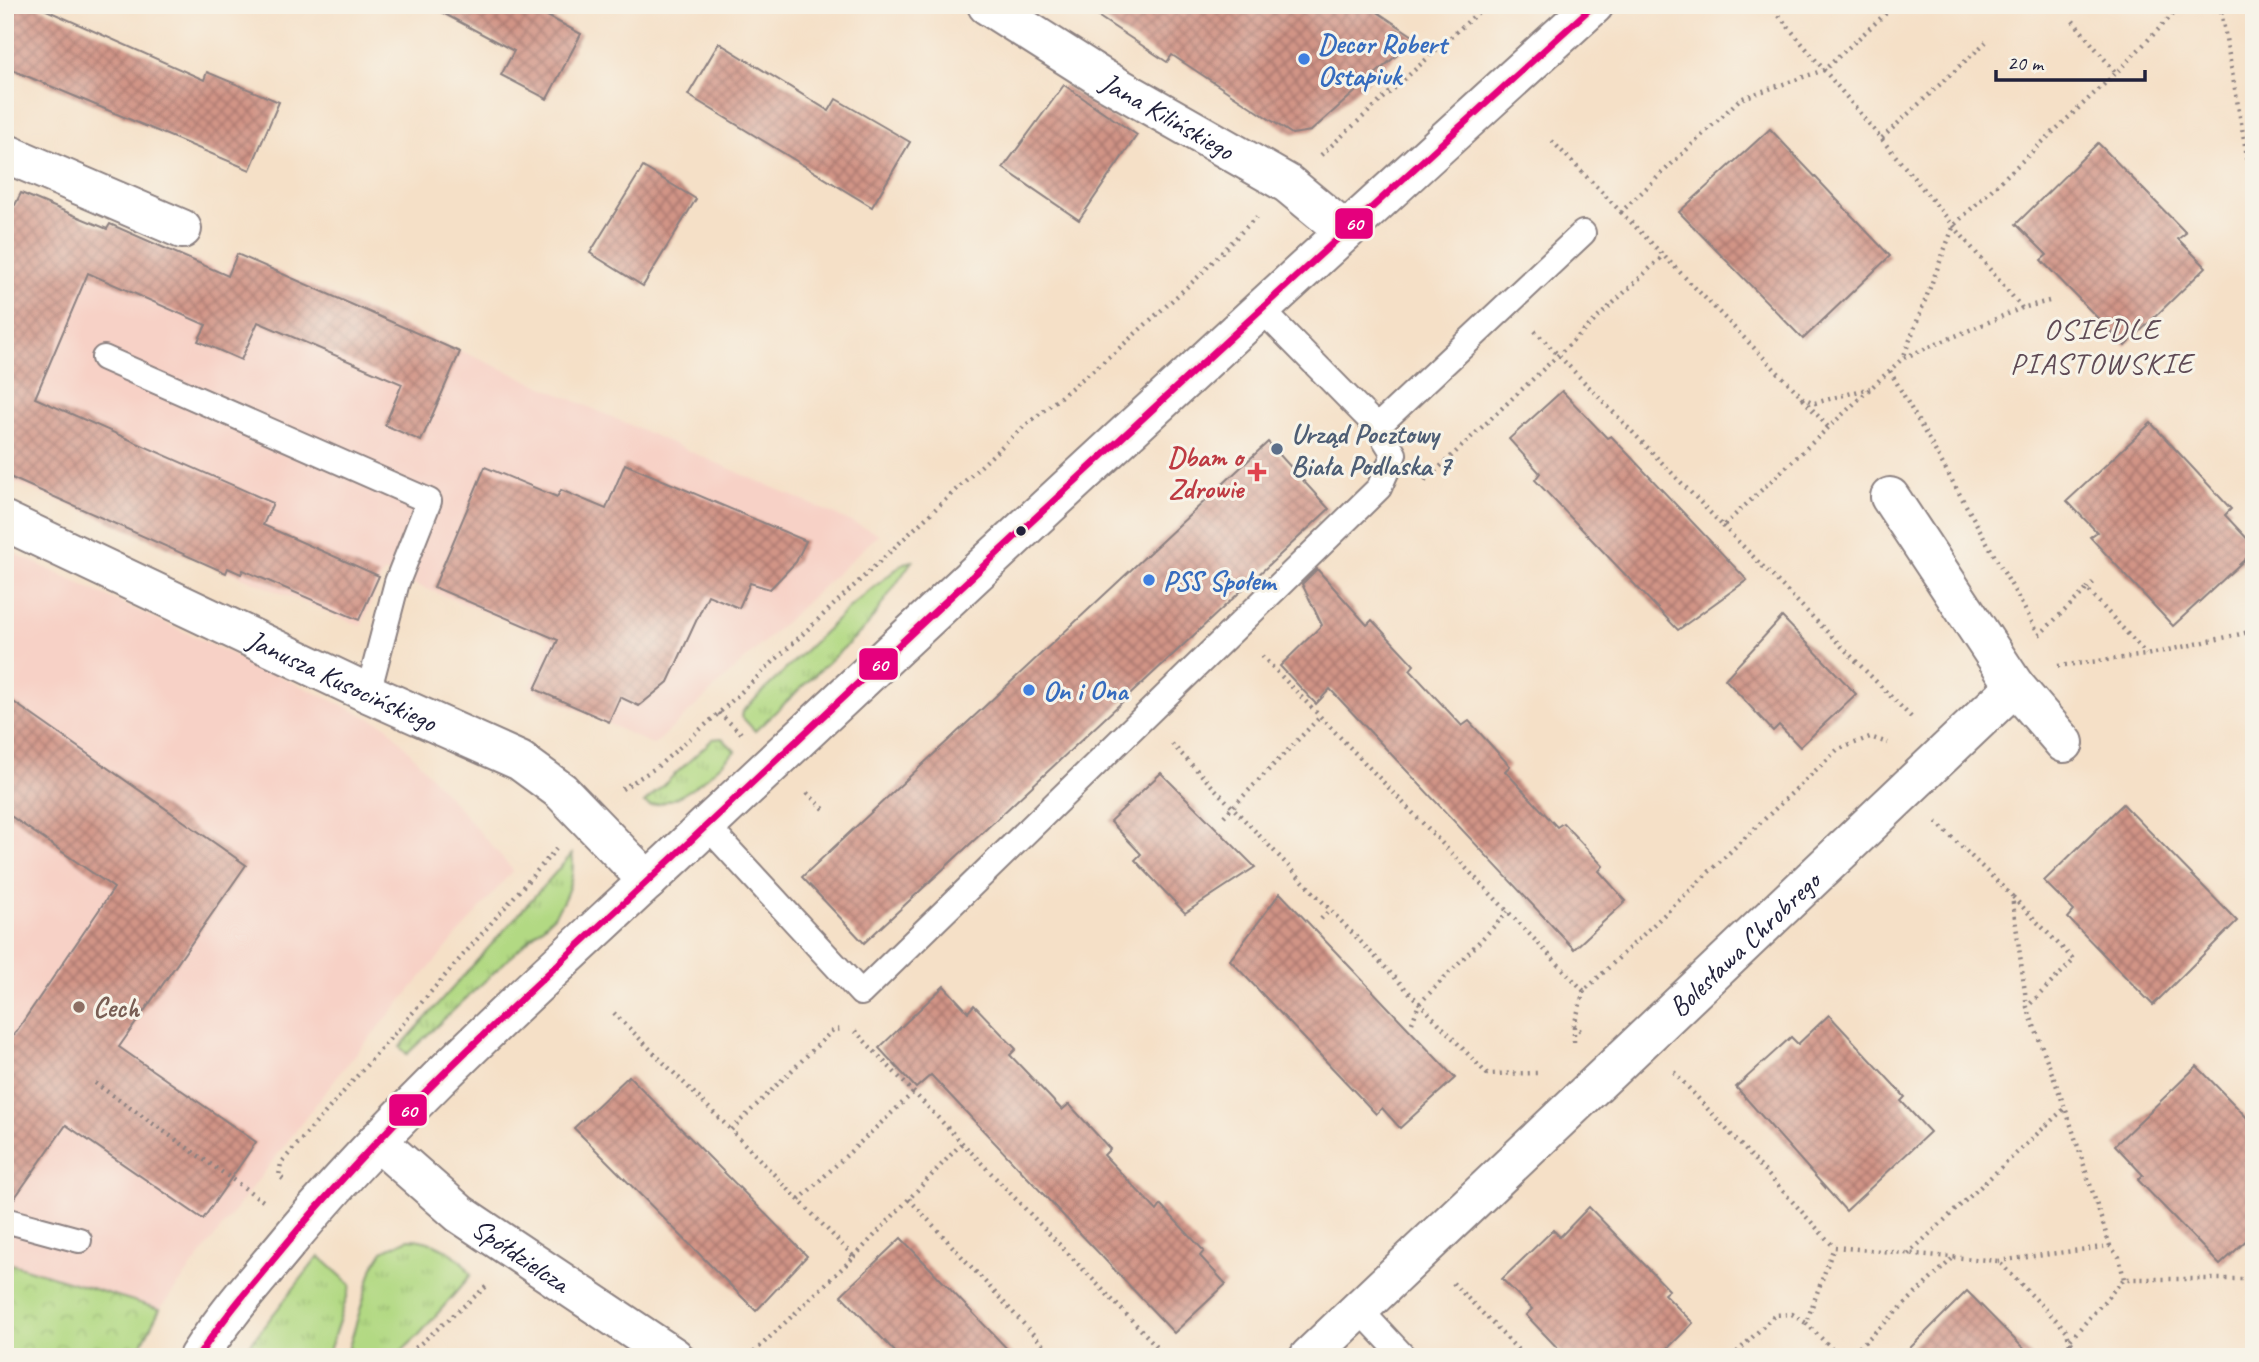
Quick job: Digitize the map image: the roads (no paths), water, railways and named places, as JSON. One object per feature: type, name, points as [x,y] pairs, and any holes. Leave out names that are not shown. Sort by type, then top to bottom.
[{"type":"street","name":"Jana Kilińskiego","points":[[987,5],[1102,78],[1289,184],[1345,231]]},
{"type":"street","points":[[198,1357],[217,1328],[317,1206],[377,1140],[455,1062],[1260,308],[1594,5]]},
{"type":"street","points":[[5,153],[182,229]]},
{"type":"street","points":[[1890,497],[2015,686],[2064,743]]},
{"type":"street","name":"Janusza Kusocińskiego","points":[[5,521],[536,770],[561,790],[648,881]]},
{"type":"street","name":"Bolesława Chrobrego","points":[[1309,1357],[2015,686]]},
{"type":"street","name":"Spółdzielcza","points":[[377,1140],[460,1214],[674,1357]]},
{"type":"lane","points":[[1377,427],[1583,233]]},
{"type":"lane","points":[[707,826],[861,993],[1379,488],[1394,454],[1377,427],[1260,308]]},
{"type":"lane","points":[[104,358],[429,501],[397,582],[368,693]]},
{"type":"lane","points":[[5,1220],[79,1240]]},
{"type":"lane","points":[[1359,1309],[1404,1357]]},
{"type":"place","name":"Decor Robert Ostapiuk","points":[[1304,59]]},
{"type":"place","name":"Urząd Pocztowy Biała Podlaska 7","points":[[1277,449]]},
{"type":"place","name":"Dbam o Zdrowie","points":[[1257,472]]},
{"type":"place","name":"PSS Społem","points":[[1149,580]]},
{"type":"place","name":"On i Ona","points":[[1029,690]]},
{"type":"place","name":"Cech","points":[[79,1007]]},
{"type":"district","name":"OSIEDLE PIASTOWSKIE","points":[[2102,346]]}]
